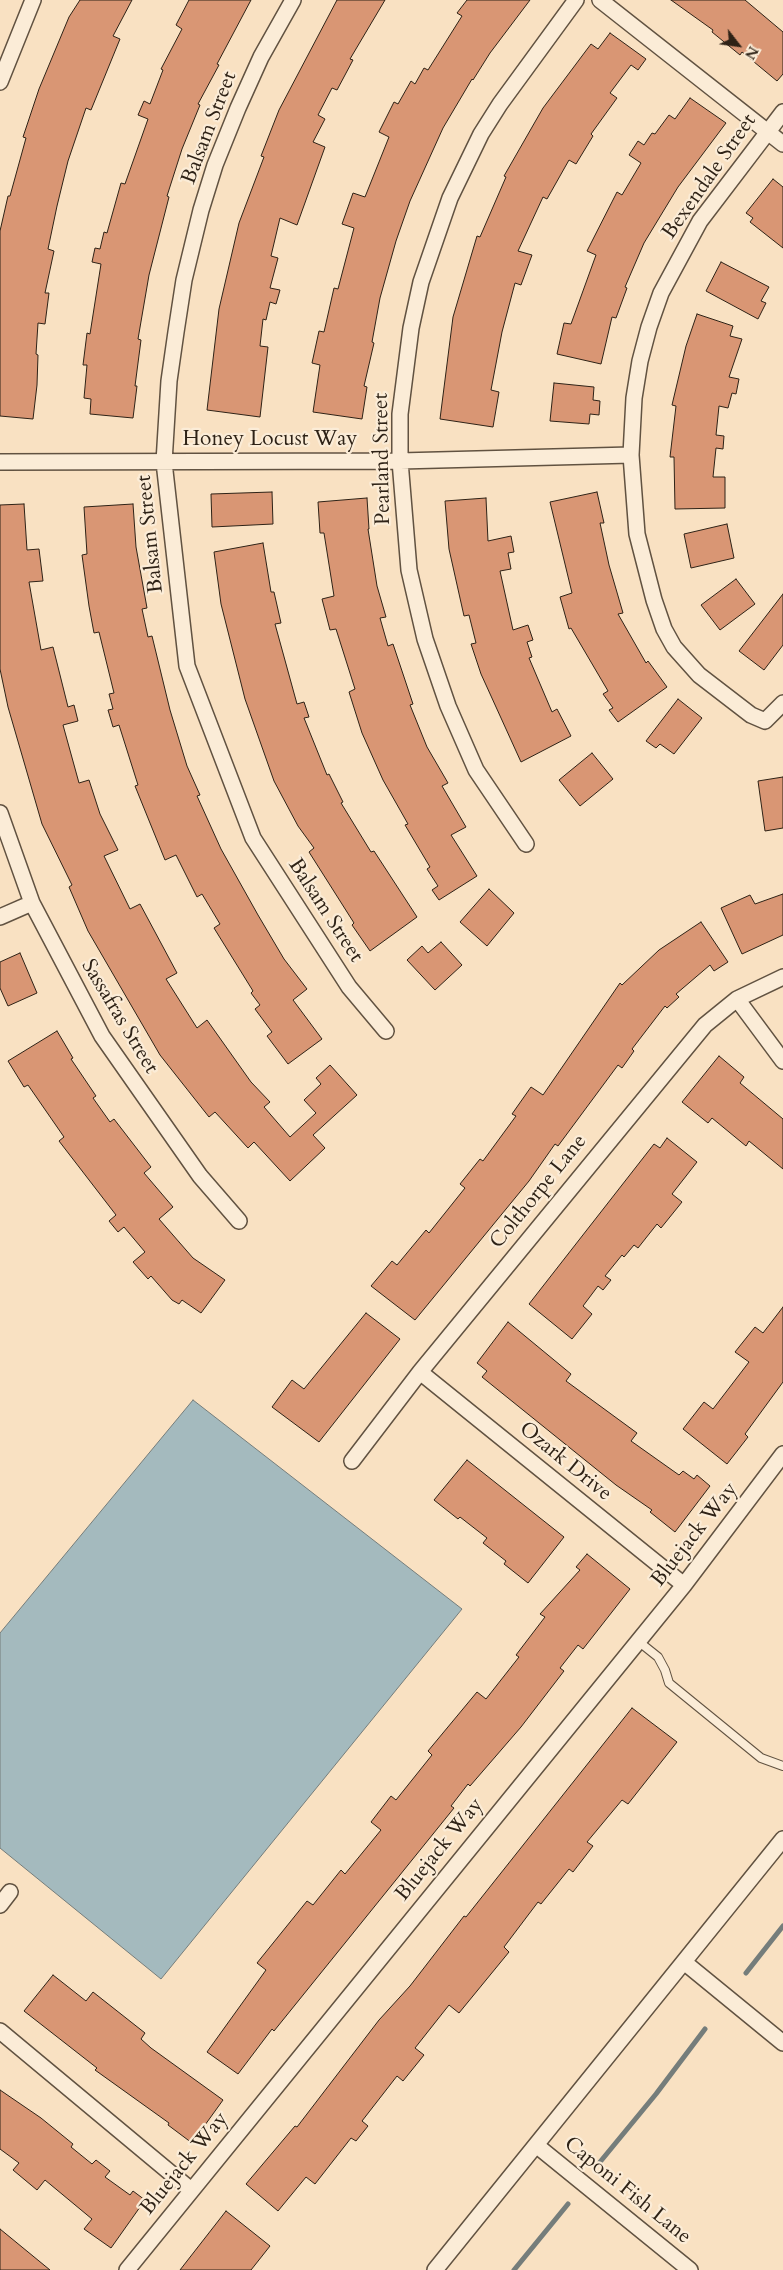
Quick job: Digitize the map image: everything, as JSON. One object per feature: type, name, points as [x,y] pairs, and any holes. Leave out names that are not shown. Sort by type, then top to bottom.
[{"type":"street","points":[[0,82],[33,0]]},
{"type":"street","name":"Balsam Street","points":[[293,0],[261,57],[238,108],[215,165],[199,219],[184,280],[169,381],[164,462],[187,666],[253,838],[349,987],[386,1031]]},
{"type":"street","name":"Pearland Street","points":[[526,844],[476,770],[448,706],[425,639],[408,570],[400,461],[400,414],[408,347],[421,282],[450,198],[481,134],[500,104],[576,0]]},
{"type":"street","points":[[600,0],[783,144]]},
{"type":"street","name":"Bexendale Street","points":[[783,112],[700,221],[661,294],[649,326],[640,361],[634,398],[631,455],[637,534],[654,600],[664,629],[674,647],[699,675],[729,699],[765,722],[783,703]]},
{"type":"street","name":"Honey Locust Way","points":[[0,462],[400,461],[631,455]]},
{"type":"street","name":"Sassafras Street","points":[[0,813],[32,903],[102,1036],[200,1176],[239,1221]]},
{"type":"street","points":[[0,917],[32,903]]},
{"type":"street","name":"Colthorpe Lane","points":[[352,1461],[420,1372],[705,1025],[737,999],[783,977]]},
{"type":"street","points":[[737,999],[783,1062]]},
{"type":"street","name":"Ozark Drive","points":[[420,1372],[684,1585]]},
{"type":"street","name":"Bluejack Way","points":[[127,2270],[684,1585],[783,1454]]},
{"type":"street","points":[[435,2270],[783,1840]]},
{"type":"street","points":[[0,1905],[10,1892]]},
{"type":"street","points":[[684,1962],[783,2043]]},
{"type":"street","points":[[0,2031],[191,2190]]},
{"type":"street","name":"Caponi Fish Lane","points":[[536,2145],[690,2270]]},
{"type":"lane","points":[[638,1641],[658,1657],[669,1683],[761,1758],[783,1766]]},
{"type":"water","points":[[193,1400],[462,1609],[161,1979],[0,1848],[0,1633]]},
{"type":"building","points":[[80,0],[132,0],[113,36],[120,39],[91,110],[86,108],[68,161],[57,206],[48,249],[54,251],[45,293],[49,293],[45,324],[38,323],[37,385],[33,419],[0,416],[0,231],[8,196],[10,196],[26,138],[23,137],[39,89],[69,17]]},
{"type":"building","points":[[189,0],[251,0],[198,104],[200,105],[182,149],[167,196],[169,197],[149,275],[138,339],[141,340],[133,418],[90,414],[91,399],[84,398],[87,365],[83,365],[87,333],[90,334],[101,264],[92,262],[95,248],[100,249],[104,232],[107,233],[121,183],[125,184],[148,119],[138,115],[144,101],[150,104],[163,70],[161,69],[182,29],[176,25]]},
{"type":"building","points":[[337,0],[385,0],[350,59],[353,60],[337,90],[332,88],[318,115],[325,119],[313,142],[325,147],[297,225],[280,218],[271,256],[278,258],[270,288],[280,290],[276,304],[270,302],[266,320],[263,319],[260,346],[268,347],[260,417],[207,410],[219,309],[239,223],[264,157],[261,156],[279,110]]},
{"type":"building","points":[[467,0],[530,0],[472,79],[443,128],[410,201],[396,241],[380,298],[372,342],[374,343],[364,386],[367,387],[362,419],[313,412],[320,365],[312,363],[319,331],[324,332],[334,288],[338,289],[354,228],[342,224],[353,193],[365,197],[389,137],[379,132],[394,102],[398,104],[411,81],[415,84],[424,68],[428,70],[462,16],[457,13]]},
{"type":"building","points":[[671,0],[745,0],[783,32],[783,74],[777,81],[742,52],[740,55],[712,32],[713,30]]},
{"type":"building","points":[[610,33],[646,59],[638,70],[631,65],[610,93],[617,98],[591,134],[593,136],[576,164],[569,160],[547,199],[543,197],[518,251],[532,255],[521,285],[515,283],[502,332],[491,390],[499,392],[493,427],[440,419],[453,317],[477,236],[480,237],[506,177],[504,176],[543,108],[591,44],[598,49]]},
{"type":"building","points":[[690,98],[726,123],[678,187],[644,243],[625,287],[627,288],[616,318],[612,317],[601,364],[557,354],[564,323],[571,324],[596,255],[587,251],[617,192],[622,195],[641,163],[629,155],[638,141],[644,145],[652,133],[655,134],[669,115],[675,119]]},
{"type":"building","points":[[773,179],[783,187],[783,248],[750,222],[753,218],[746,213]]},
{"type":"building","points":[[721,262],[769,287],[761,301],[766,303],[758,319],[706,291]]},
{"type":"building","points":[[697,314],[733,326],[730,336],[742,339],[729,377],[739,379],[736,394],[732,393],[728,408],[719,406],[716,435],[724,436],[723,449],[716,448],[713,477],[725,477],[725,508],[675,509],[674,457],[670,457],[676,406],[672,405],[686,346]]},
{"type":"building","points":[[554,383],[594,387],[593,400],[600,401],[599,415],[590,414],[589,424],[550,421]]},
{"type":"building","points":[[272,492],[273,524],[212,527],[211,494]]},
{"type":"building","points":[[597,492],[604,523],[600,523],[609,565],[623,613],[618,614],[646,663],[648,661],[667,687],[618,722],[609,710],[613,708],[603,694],[608,691],[571,628],[569,629],[560,597],[572,593],[550,502]]},
{"type":"building","points":[[367,498],[368,529],[377,586],[386,617],[380,618],[388,646],[393,644],[413,704],[410,705],[427,747],[448,783],[442,786],[466,827],[451,835],[477,876],[439,900],[432,890],[438,886],[427,869],[430,867],[405,825],[408,824],[383,780],[362,733],[349,692],[355,689],[336,629],[330,630],[322,599],[334,596],[324,533],[320,533],[318,502]]},
{"type":"building","points":[[486,498],[488,541],[511,536],[514,552],[508,553],[511,569],[500,571],[513,630],[528,625],[533,640],[527,642],[532,657],[529,658],[552,712],[557,709],[571,736],[521,762],[481,674],[471,644],[476,643],[469,615],[464,616],[449,549],[445,501]]},
{"type":"building","points":[[24,504],[27,550],[39,549],[43,581],[29,582],[41,650],[53,647],[68,707],[74,705],[78,721],[63,725],[79,783],[89,780],[100,814],[118,850],[104,856],[130,909],[140,904],[177,973],[166,979],[197,1028],[207,1020],[251,1082],[270,1102],[264,1107],[290,1137],[316,1113],[304,1100],[321,1084],[316,1078],[330,1065],[357,1095],[313,1135],[325,1148],[290,1181],[254,1142],[248,1148],[215,1112],[209,1117],[160,1055],[88,931],[69,887],[72,885],[42,824],[8,707],[0,669],[0,505]]},
{"type":"building","points":[[133,504],[136,547],[147,608],[142,609],[148,637],[152,636],[170,710],[187,766],[200,795],[197,796],[221,849],[258,915],[284,959],[307,989],[293,1000],[322,1039],[288,1064],[267,1036],[272,1032],[255,1009],[260,1005],[251,993],[253,991],[214,928],[220,924],[202,894],[197,897],[176,855],[165,860],[135,786],[138,785],[119,725],[113,727],[108,710],[113,709],[109,694],[114,693],[99,632],[94,633],[89,606],[82,555],[87,554],[84,507]]},
{"type":"building","points":[[727,524],[734,558],[691,568],[684,534]]},
{"type":"building","points":[[263,543],[271,592],[274,592],[281,623],[275,624],[297,704],[304,702],[309,717],[304,718],[327,775],[329,774],[343,802],[341,803],[371,852],[374,851],[417,917],[370,951],[352,925],[354,923],[309,852],[314,848],[298,826],[274,781],[245,699],[221,604],[214,552]]},
{"type":"building","points":[[736,579],[755,604],[720,630],[701,605]]},
{"type":"building","points":[[783,594],[783,645],[764,670],[739,651]]},
{"type":"building","points":[[678,699],[702,718],[674,754],[660,744],[656,748],[646,741]]},
{"type":"building","points":[[592,753],[613,779],[580,806],[559,780]]},
{"type":"building","points":[[783,777],[783,828],[765,831],[758,781]]},
{"type":"building","points":[[489,889],[514,913],[487,946],[460,922]]},
{"type":"building","points":[[783,894],[783,935],[742,954],[721,908],[750,895],[755,904]]},
{"type":"building","points":[[701,922],[728,962],[714,971],[710,965],[676,994],[679,997],[667,1008],[665,1006],[632,1049],[634,1051],[622,1068],[618,1065],[558,1146],[555,1144],[529,1181],[415,1320],[371,1286],[392,1261],[397,1265],[426,1230],[429,1233],[465,1188],[460,1184],[480,1159],[483,1161],[516,1116],[512,1114],[531,1087],[543,1095],[620,983],[622,985],[659,950]]},
{"type":"building","points":[[441,942],[462,965],[435,990],[407,960],[422,946],[428,953]]},
{"type":"building","points":[[20,953],[37,993],[8,1006],[0,988],[0,962]]},
{"type":"building","points":[[57,1031],[73,1058],[71,1059],[96,1096],[93,1098],[110,1122],[114,1119],[151,1167],[144,1173],[173,1207],[159,1219],[193,1258],[225,1280],[201,1313],[182,1300],[179,1304],[172,1300],[151,1276],[148,1279],[133,1262],[145,1252],[124,1227],[118,1232],[109,1221],[116,1215],[59,1141],[64,1137],[28,1085],[24,1087],[8,1061]]},
{"type":"building","points":[[719,1056],[744,1077],[740,1083],[783,1119],[783,1169],[749,1141],[746,1146],[712,1118],[708,1123],[682,1102]]},
{"type":"building","points":[[667,1138],[697,1162],[672,1194],[682,1202],[661,1228],[657,1224],[638,1248],[634,1245],[624,1257],[622,1255],[605,1276],[611,1280],[603,1290],[598,1286],[583,1306],[592,1314],[572,1339],[529,1304],[654,1144],[660,1148]]},
{"type":"building","points":[[783,1307],[783,1382],[745,1434],[748,1437],[727,1464],[683,1429],[704,1402],[713,1409],[749,1362],[735,1352],[755,1327],[763,1333]]},
{"type":"building","points":[[366,1313],[400,1339],[319,1442],[272,1407],[292,1380],[304,1389]]},
{"type":"building","points":[[508,1322],[571,1374],[566,1381],[637,1433],[631,1441],[679,1475],[683,1471],[694,1479],[697,1475],[710,1486],[675,1532],[650,1512],[652,1510],[616,1485],[482,1377],[487,1371],[477,1363]]},
{"type":"building","points":[[467,1460],[564,1537],[528,1583],[504,1564],[506,1561],[483,1543],[487,1538],[434,1500]]},
{"type":"building","points":[[587,1554],[630,1589],[583,1649],[578,1645],[560,1668],[564,1671],[521,1727],[470,1786],[468,1784],[451,1806],[454,1808],[274,2031],[272,2029],[238,2074],[207,2052],[266,1970],[257,1963],[307,1901],[313,1905],[341,1870],[345,1874],[381,1830],[371,1822],[391,1796],[396,1800],[432,1755],[428,1751],[477,1692],[486,1699],[519,1657],[516,1655],[545,1617],[540,1614],[580,1570],[576,1567]]},
{"type":"building","points":[[632,1708],[677,1742],[628,1804],[622,1800],[587,1842],[593,1846],[573,1872],[569,1869],[541,1904],[538,1902],[504,1947],[509,1952],[459,2013],[449,2005],[415,2048],[424,2055],[403,2081],[397,2076],[362,2121],[368,2126],[356,2141],[351,2138],[315,2184],[306,2177],[278,2211],[246,2184],[295,2126],[297,2127],[379,2020],[410,1986],[464,1916],[466,1917]]},
{"type":"building","points":[[53,1975],[86,2001],[93,1992],[145,2033],[141,2039],[151,2048],[223,2100],[192,2143],[168,2125],[169,2123],[95,2070],[97,2068],[24,2011]]},
{"type":"building","points":[[0,2090],[41,2118],[73,2144],[71,2147],[92,2164],[96,2160],[110,2171],[105,2177],[130,2195],[133,2191],[145,2200],[111,2248],[84,2229],[92,2219],[45,2180],[37,2190],[13,2170],[19,2163],[0,2149]]},
{"type":"building","points":[[226,2211],[270,2246],[251,2270],[180,2270]]},
{"type":"building","points":[[0,2229],[50,2270],[0,2270]]},
{"type":"waterway","points":[[746,1973],[783,1926]]},
{"type":"waterway","points":[[600,2162],[656,2094],[705,2029]]},
{"type":"waterway","points":[[514,2270],[568,2204]]}]
